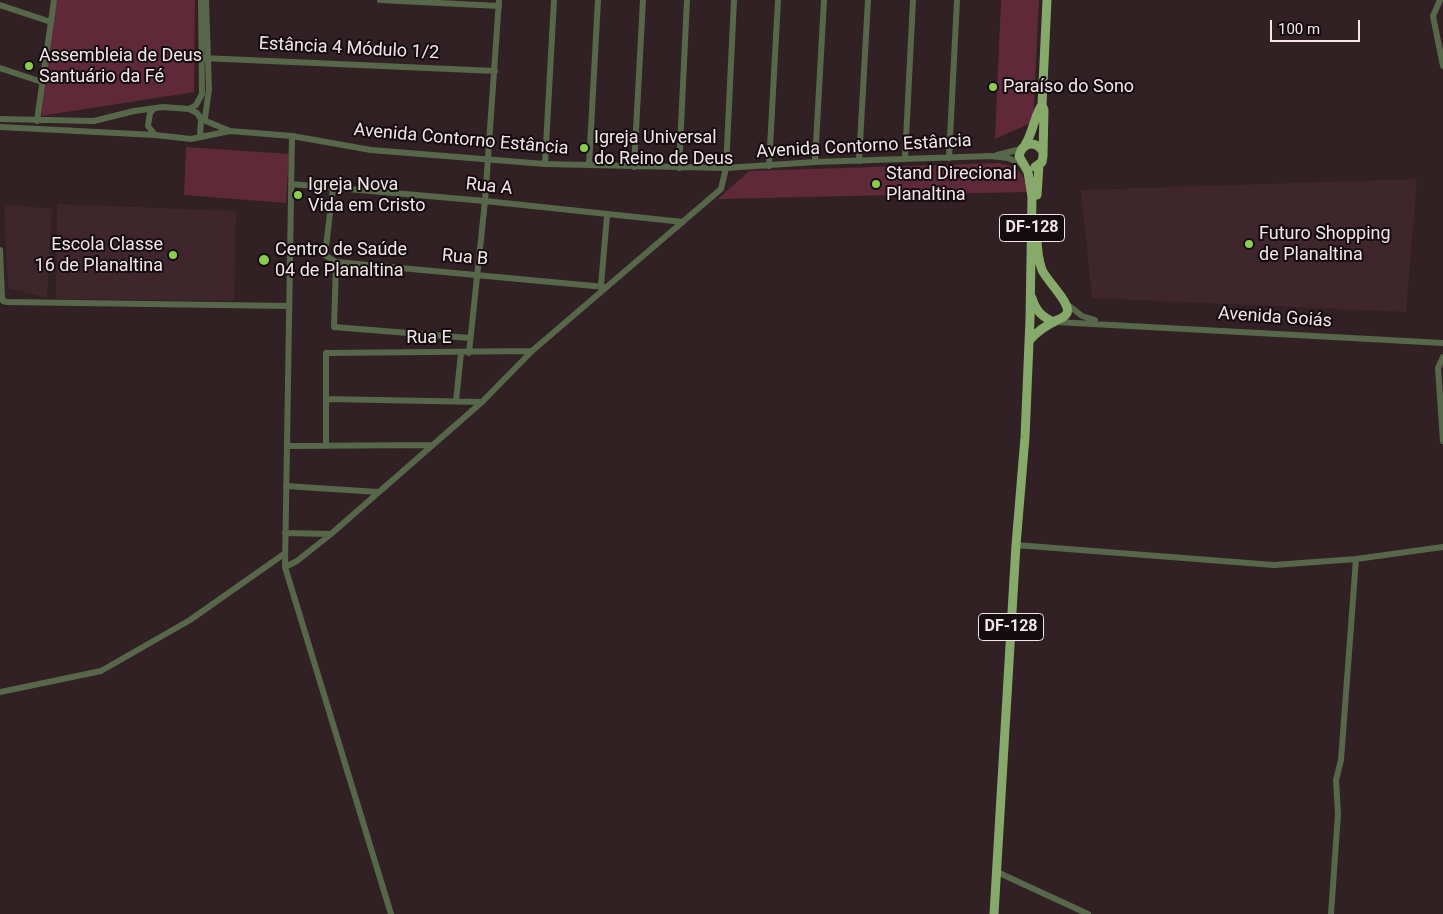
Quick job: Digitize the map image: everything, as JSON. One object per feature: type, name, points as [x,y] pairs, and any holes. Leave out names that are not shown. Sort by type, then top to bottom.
[{"type":"main road","name":"DF-128","points":[[1047,0],[1042,105],[1044,129],[1043,159],[1037,175],[1037,243],[1038,258],[1048,281],[1067,304]]},
{"type":"main road","name":"DF-128","points":[[994,914],[1016,545],[1025,436],[1029,341],[1032,197],[1030,180],[1024,165],[1019,159],[1035,125],[1038,109],[1042,105]]},
{"type":"main road","points":[[1023,147],[1035,144],[1042,150]]},
{"type":"main road","points":[[1024,165],[1034,168],[1040,165]]},
{"type":"main road","points":[[1048,281],[1040,280],[1030,288],[1037,311],[1045,318],[1054,322]]},
{"type":"main road","points":[[1029,341],[1038,330],[1066,315],[1067,304]]},
{"type":"street","points":[[37,120],[54,0]]},
{"type":"street","points":[[200,137],[201,119],[205,118],[208,89],[201,0]]},
{"type":"street","points":[[0,119],[94,121],[155,108],[190,109],[196,105],[202,94],[206,0]]},
{"type":"street","points":[[380,0],[499,3],[485,201],[468,353]]},
{"type":"street","points":[[545,164],[554,0]]},
{"type":"street","points":[[589,165],[598,0]]},
{"type":"street","points":[[634,167],[643,0]]},
{"type":"street","points":[[680,168],[687,0]]},
{"type":"street","points":[[285,567],[297,561],[331,534],[482,402],[532,351],[603,286],[721,189],[726,168],[734,0]]},
{"type":"street","points":[[769,166],[778,0]]},
{"type":"street","points":[[815,162],[824,0]]},
{"type":"street","points":[[859,161],[868,0]]},
{"type":"street","points":[[905,159],[914,0]]},
{"type":"street","points":[[950,158],[957,0]]},
{"type":"street","points":[[1440,0],[1433,16],[1443,66]]},
{"type":"street","points":[[0,5],[51,22]]},
{"type":"street","name":"Estância 4 Módulo 1/2","points":[[205,58],[495,71]]},
{"type":"street","points":[[0,68],[42,82]]},
{"type":"street","points":[[155,108],[150,113],[148,126],[155,135]]},
{"type":"street","name":"Avenida Contorno Estância","points":[[190,109],[198,112],[201,119],[230,130],[292,136],[370,150],[545,164],[726,168],[815,162],[991,156],[1008,158],[1024,165]]},
{"type":"street","name":"Avenida Contorno Estância","points":[[0,127],[155,135],[191,139],[230,130]]},
{"type":"street","points":[[292,136],[285,567],[391,914]]},
{"type":"street","name":"Avenida Contorno Estância","points":[[991,156],[1023,147]]},
{"type":"street","name":"Rua A","points":[[291,184],[485,201],[607,216],[683,222]]},
{"type":"street","name":"Rua B","points":[[333,188],[325,255],[336,262],[478,273],[603,286]]},
{"type":"street","points":[[603,286],[607,216]]},
{"type":"street","points":[[0,250],[2,301],[289,306]]},
{"type":"street","points":[[336,262],[334,327],[470,338]]},
{"type":"street","name":"Avenida Goiás","points":[[1067,304],[1082,316],[1106,323]]},
{"type":"street","name":"Avenida Goiás","points":[[1054,322],[1106,323],[1443,343]]},
{"type":"street","name":"Rua E","points":[[326,399],[326,353],[532,351]]},
{"type":"street","points":[[456,401],[460,353]]},
{"type":"street","points":[[1443,357],[1438,368],[1443,441]]},
{"type":"street","points":[[326,446],[326,399],[482,402]]},
{"type":"street","points":[[287,446],[432,445]]},
{"type":"street","points":[[286,486],[378,492]]},
{"type":"street","points":[[285,533],[331,534]]},
{"type":"street","points":[[1016,545],[1274,565],[1356,559],[1443,547]]},
{"type":"street","points":[[0,692],[101,671],[190,620],[284,554]]},
{"type":"street","points":[[1331,914],[1338,814],[1336,780],[1341,760],[1356,559]]},
{"type":"street","points":[[997,872],[1088,914]]},
{"type":"shaded area","points":[[56,0],[195,0],[194,92],[41,116]]},
{"type":"shaded area","points":[[1001,0],[1039,0],[1033,122],[995,139]]},
{"type":"shaded area","points":[[186,147],[289,154],[286,203],[184,195]]},
{"type":"shaded area","points":[[1000,163],[1020,172],[1027,192],[718,199],[749,171]]},
{"type":"shaded area","name":"Futuro Shopping de Planaltina","points":[[1417,179],[1406,312],[1092,298],[1081,190]]},
{"type":"shaded area","points":[[4,204],[52,209],[47,298],[8,288]]},
{"type":"shaded area","name":"Escola Classe 16 de Planaltina","points":[[57,204],[236,211],[234,301],[56,299]]},
{"type":"place","name":"Assembleia de Deus Santuário da Fé","points":[[29,66]]},
{"type":"place","name":"Paraíso do Sono","points":[[993,87]]},
{"type":"place","name":"Igreja Universal do Reino de Deus","points":[[584,148]]},
{"type":"place","name":"Stand Direcional Planaltina","points":[[876,184]]},
{"type":"place","name":"Igreja Nova Vida em Cristo","points":[[298,195]]},
{"type":"place","name":"Futuro Shopping de Planaltina","points":[[1249,244]]},
{"type":"place","name":"Escola Classe 16 de Planaltina","points":[[173,255]]},
{"type":"place","name":"Centro de Saúde 04 de Planaltina","points":[[264,260]]}]
